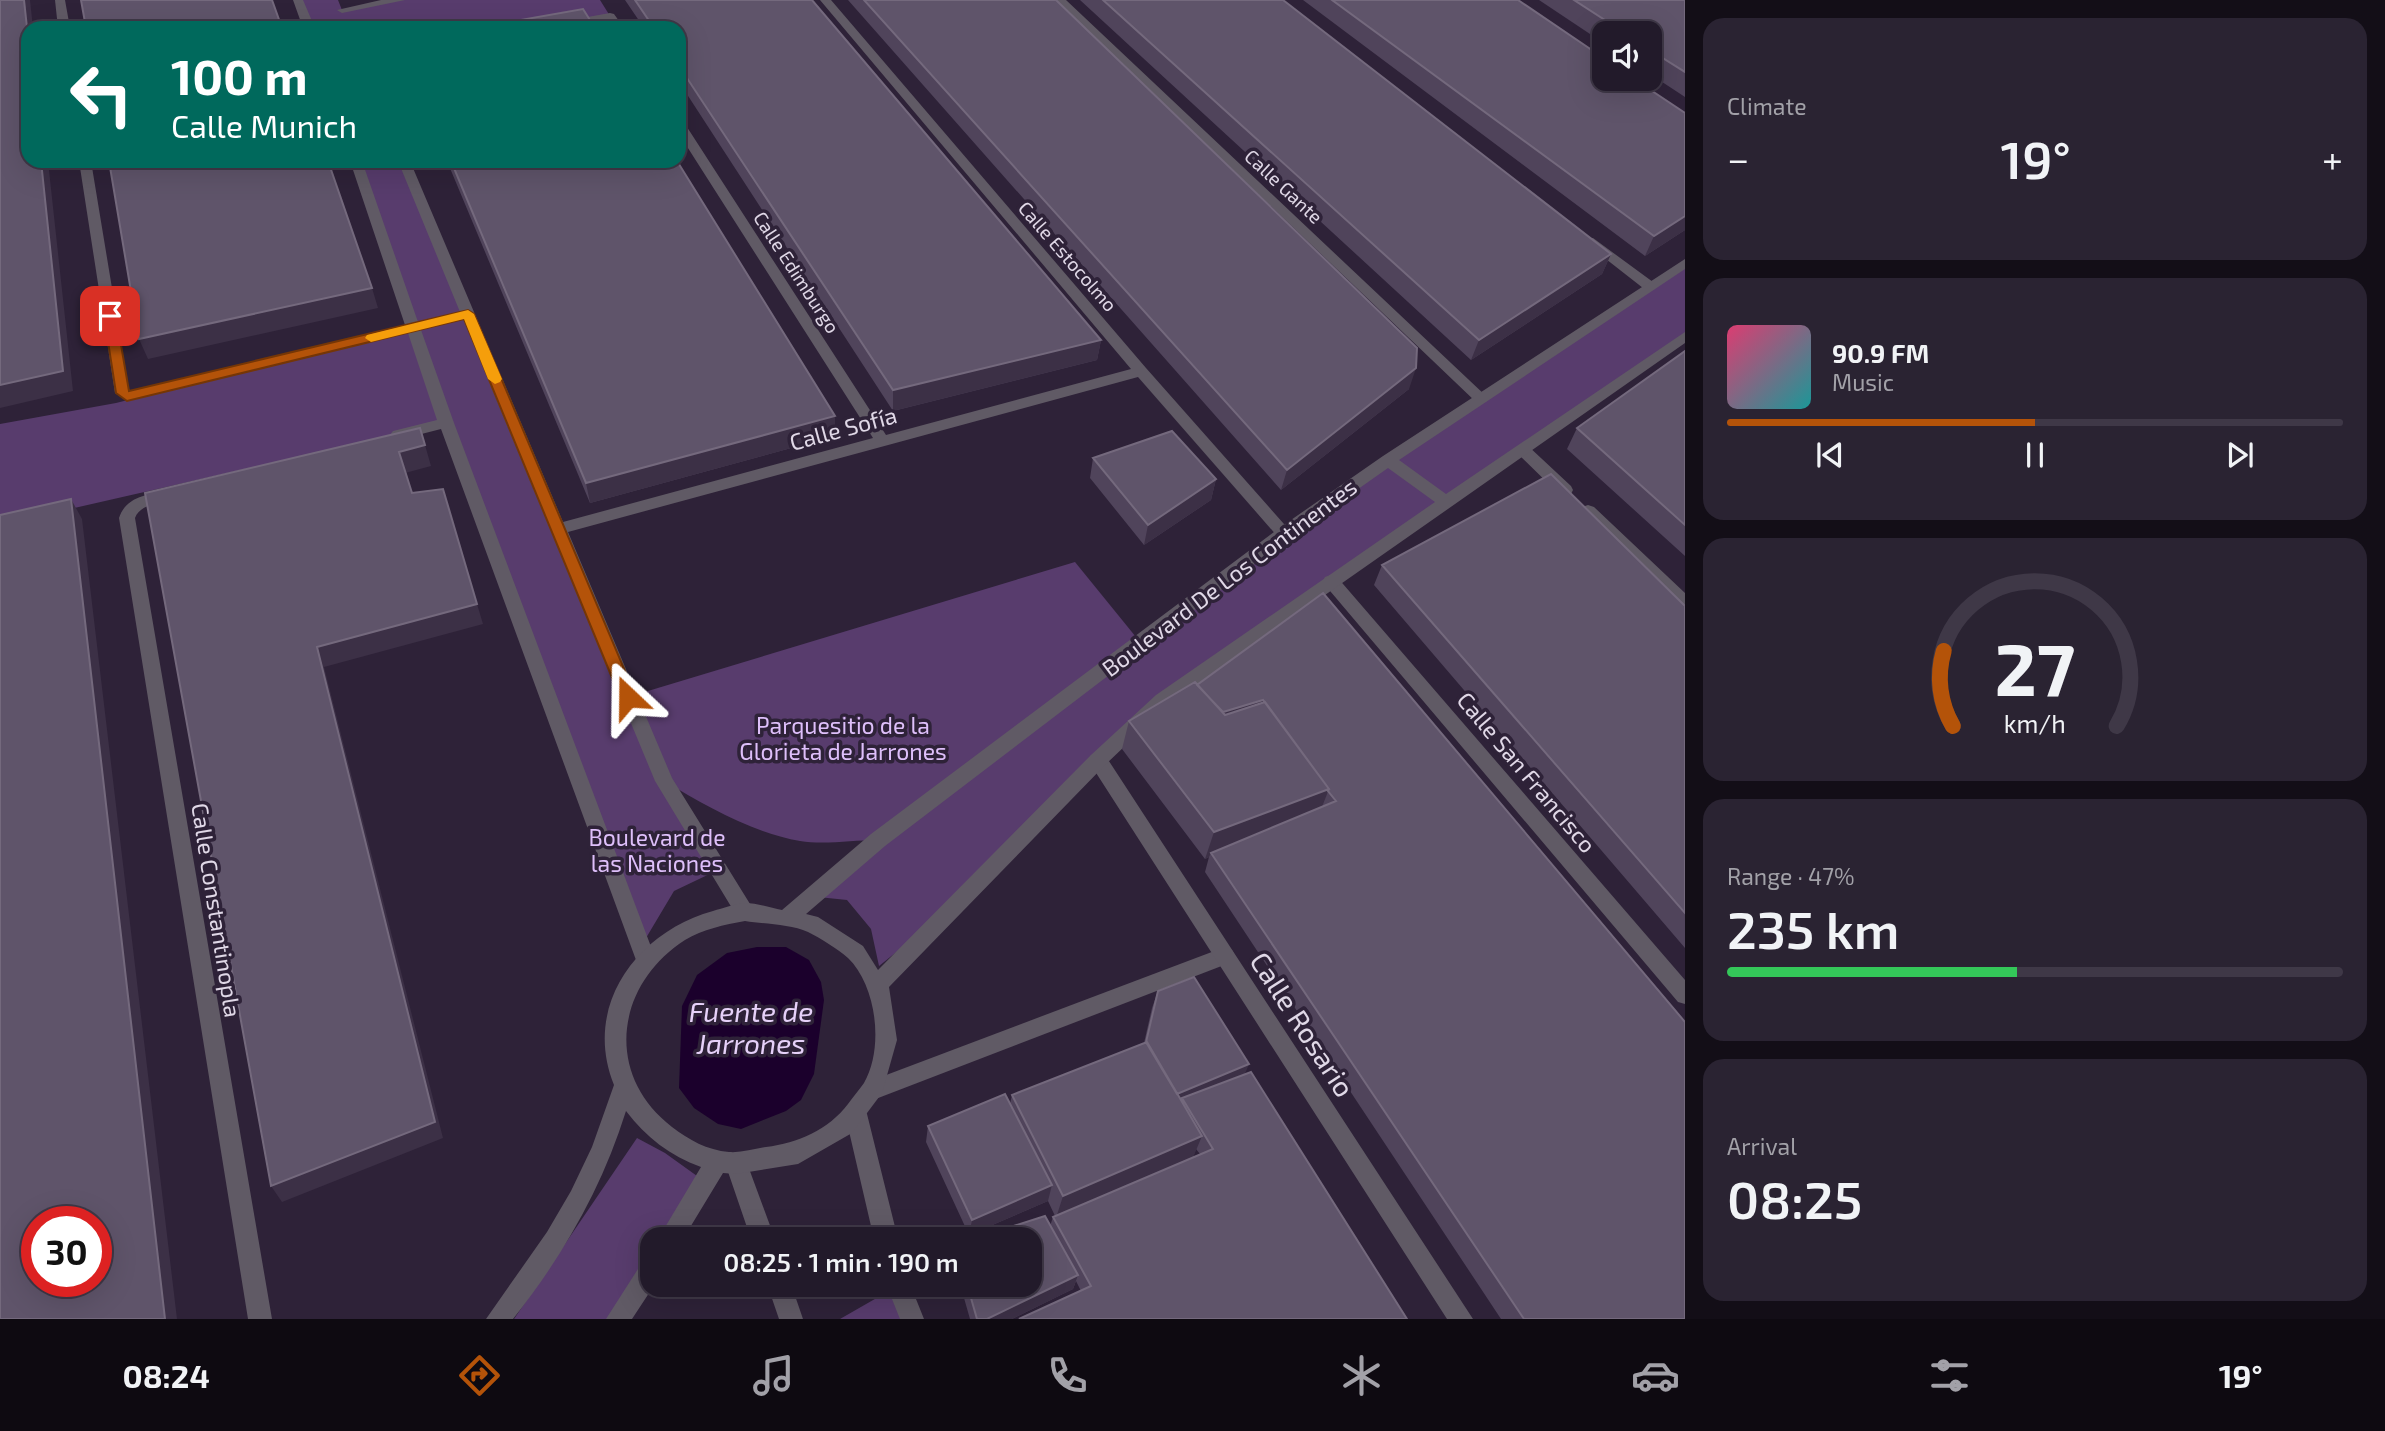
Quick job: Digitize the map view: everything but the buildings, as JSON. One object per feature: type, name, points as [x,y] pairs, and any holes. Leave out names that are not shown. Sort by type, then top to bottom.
[{"type":"street","points":[[60,0],[63,21]]},
{"type":"street","points":[[298,0],[306,21]]},
{"type":"street","points":[[342,10],[400,0]]},
{"type":"street","name":"Calle Estocolmo","points":[[825,0],[1141,371],[1284,533]]},
{"type":"street","name":"Calle Gante","points":[[1060,0],[1481,399]]},
{"type":"street","points":[[582,21],[610,16],[613,21]]},
{"type":"street","name":"Calle Edimburgo","points":[[686,135],[882,441]]},
{"type":"street","points":[[86,168],[122,393],[127,396],[468,314]]},
{"type":"street","points":[[358,168],[446,423],[646,960]]},
{"type":"street","points":[[407,168],[664,781],[745,912]]},
{"type":"street","points":[[1586,237],[1648,285]]},
{"type":"street","name":"Boulevard De Los Continentes","points":[[790,915],[878,840],[1284,533],[1388,460],[1648,285],[1685,263]]},
{"type":"street","points":[[878,984],[1098,760],[1162,701],[1685,336]]},
{"type":"street","name":"Calle Sofía","points":[[557,529],[1141,371]]},
{"type":"street","points":[[380,440],[446,423]]},
{"type":"street","points":[[1522,449],[1685,603]]},
{"type":"street","points":[[1388,460],[1445,501]]},
{"type":"street","name":"Calle Constantinopla","points":[[181,492],[141,502],[130,509],[127,518],[260,1319]]},
{"type":"street","name":"Calle San Francisco","points":[[1331,581],[1685,995]]},
{"type":"street","name":"Calle Rosario","points":[[1098,760],[1461,1319]]},
{"type":"street","points":[[745,912],[790,915],[826,929],[857,953],[878,984],[887,1009],[888,1036],[884,1064],[873,1090],[856,1114],[822,1142],[781,1159],[727,1162],[687,1151],[660,1135],[639,1115],[623,1088],[614,1056],[615,1021],[627,989],[646,960],[675,936],[709,919],[745,912]]},
{"type":"street","points":[[873,1090],[1226,956]]},
{"type":"street","points":[[498,1319],[523,1287],[566,1222],[600,1155],[623,1088]]},
{"type":"street","points":[[856,1114],[884,1227]]},
{"type":"street","points":[[679,1227],[727,1162]]},
{"type":"street","points":[[727,1162],[757,1227]]},
{"type":"street","points":[[618,1319],[640,1286]]},
{"type":"street","points":[[783,1297],[791,1319]]},
{"type":"street","points":[[903,1297],[912,1319]]},
{"type":"green space","points":[[298,0],[338,0],[342,10],[400,0],[600,0],[610,16],[582,21],[306,21]]},
{"type":"green space","points":[[358,168],[407,168],[628,697],[1075,562],[1140,642],[1284,533],[1685,263],[1685,336],[1160,700],[950,909],[879,966],[871,929],[847,900],[818,897],[877,840],[819,843],[783,837],[730,818],[666,782],[718,870],[674,891],[646,938],[446,423],[0,525],[0,424],[116,403],[412,328]]},
{"type":"green space","points":[[637,1138],[665,1153],[704,1181],[673,1227],[640,1227],[640,1277],[612,1319],[514,1319]]},
{"type":"green space","points":[[878,1297],[897,1297],[906,1319],[840,1319]]},
{"type":"water","name":"Fuente de Jarrones","points":[[757,947],[786,947],[809,960],[821,982],[824,1000],[814,1074],[801,1100],[786,1111],[741,1129],[718,1124],[694,1108],[679,1088],[682,1006],[697,975],[727,953]]},
{"type":"slow traffic","points":[[371,338],[468,314],[495,379]]},
{"type":"route","points":[[110,316],[122,393],[137,396],[468,314],[628,697]]},
{"type":"park label","name":"Parquesitio de la Glorieta de Jarrones","points":[[843,738]]},
{"type":"park label","name":"Boulevard de las Naciones","points":[[657,850]]}]
